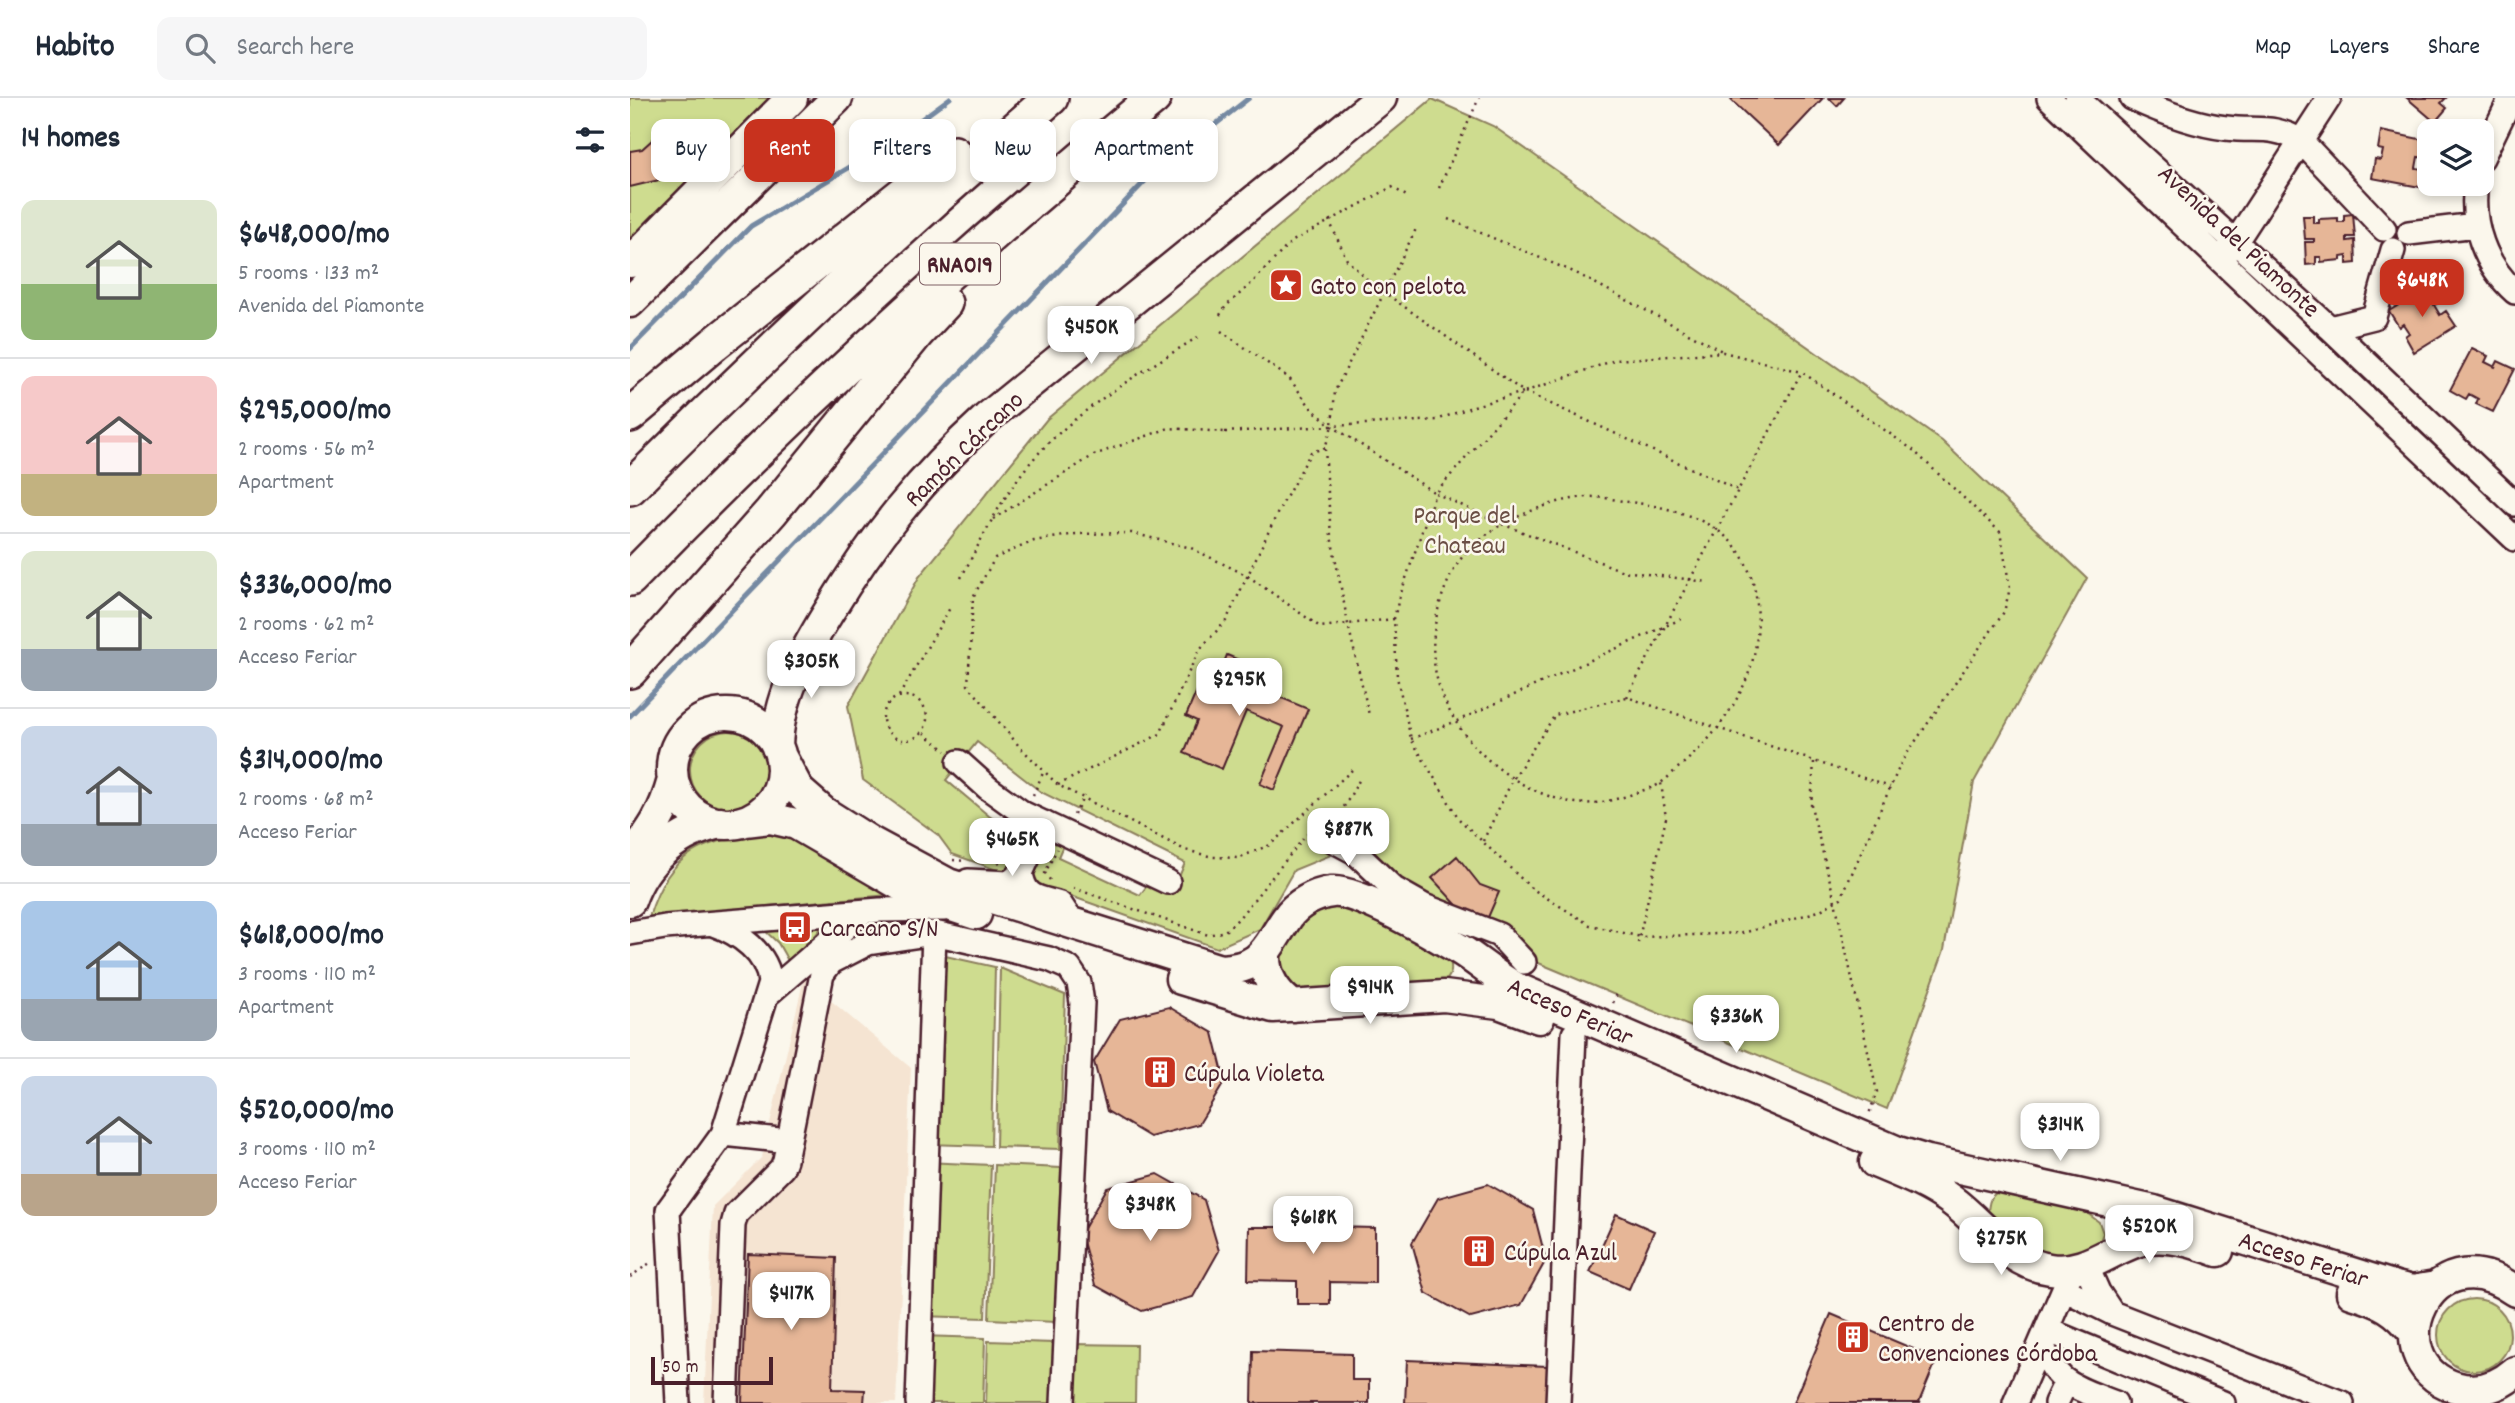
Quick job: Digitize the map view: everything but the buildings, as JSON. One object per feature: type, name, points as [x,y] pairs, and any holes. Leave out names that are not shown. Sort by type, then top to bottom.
[{"type":"highway","points":[[630,415],[713,344],[1021,98]]},
{"type":"highway","name":"RNA019","points":[[630,488],[835,288],[1051,98]]},
{"type":"highway","name":"RNA019","points":[[1056,180],[1154,98]]},
{"type":"highway","points":[[630,671],[771,512],[932,316],[980,270],[1053,182]]},
{"type":"highway","name":"RNA019","points":[[630,579],[772,438],[890,327],[1053,182]]},
{"type":"main road","points":[[630,262],[792,98]]},
{"type":"main road","points":[[630,302],[837,98]]},
{"type":"main road","name":"Ramón Cárcano","points":[[716,715],[752,702],[773,690],[809,645],[880,533],[923,481],[961,442],[1381,98]]},
{"type":"main road","name":"Ramón Cárcano","points":[[779,752],[777,730],[783,704],[809,645]]},
{"type":"main road","points":[[630,859],[660,818],[673,780],[673,759],[681,739],[696,723],[716,715],[728,714],[752,720],[762,727],[779,752],[782,770],[775,796],[767,806],[733,822],[691,831],[660,854],[644,873],[630,901]]},
{"type":"main road","name":"Acceso Feriar","points":[[779,752],[799,791],[823,812],[873,843],[954,884],[1264,1006],[1444,996],[1499,1003],[1926,1184],[1952,1201],[2006,1250],[2026,1262],[2074,1274],[2114,1252],[2150,1238],[2163,1237],[2204,1246],[2378,1301],[2390,1306],[2415,1333]]},
{"type":"main road","points":[[673,780],[685,804],[695,814],[707,820],[733,822]]},
{"type":"main road","name":"Acceso Feriar","points":[[733,822],[770,818],[796,824],[925,897],[954,884],[1220,970],[1244,967],[1265,954],[1290,913],[1313,897],[1332,892],[1349,894],[1460,950],[1516,988],[1908,1155],[2154,1211],[2412,1291],[2436,1287],[2465,1274],[2481,1274]]},
{"type":"main road","points":[[1444,996],[1457,982],[1461,972],[1460,950]]},
{"type":"main road","points":[[1265,954],[1269,978],[1276,991],[1293,1006]]},
{"type":"main road","points":[[1978,1224],[1976,1210],[1979,1199],[2003,1177]]},
{"type":"main road","points":[[2107,1199],[2116,1231],[2114,1252]]},
{"type":"main road","points":[[2481,1274],[2515,1280]]},
{"type":"main road","points":[[2481,1274],[2499,1280],[2515,1291]]},
{"type":"main road","points":[[2436,1287],[2420,1308],[2415,1333],[2417,1349],[2424,1364],[2452,1394],[2504,1382]]},
{"type":"street","name":"Avenida del Piamonte","points":[[2049,98],[2227,251],[2330,328],[2515,504]]},
{"type":"street","name":"Avenida del Piamonte","points":[[2077,98],[2515,539]]},
{"type":"street","points":[[2132,98],[2193,122],[2228,128],[2281,130],[2301,141],[2384,229]]},
{"type":"street","points":[[2227,251],[2329,98]]},
{"type":"street","points":[[2494,133],[2511,98]]},
{"type":"street","points":[[2476,196],[2476,225],[2483,247],[2494,268],[2515,292]]},
{"type":"street","points":[[2409,233],[2476,225]]},
{"type":"street","points":[[2330,328],[2374,317],[2393,250]]},
{"type":"street","points":[[959,762],[988,788],[1044,824],[1168,882]]},
{"type":"street","points":[[630,933],[872,911],[954,884],[977,880],[1009,884],[1021,873],[1044,824]]},
{"type":"street","points":[[1327,837],[1355,852],[1394,889],[1423,906],[1499,935],[1524,962]]},
{"type":"street","points":[[1021,873],[1023,887],[1031,895],[1060,904],[1074,925]]},
{"type":"street","points":[[872,911],[924,934],[1049,959],[1069,968],[1079,983],[1082,1003],[1063,1403]]},
{"type":"street","points":[[768,994],[872,911]]},
{"type":"street","points":[[678,1403],[668,1210],[723,1134],[768,994],[769,971],[757,953],[734,934],[713,924]]},
{"type":"street","points":[[726,1403],[733,1225],[737,1214],[782,1168],[822,974],[831,962],[868,943],[924,934]]},
{"type":"street","points":[[918,1403],[924,934]]},
{"type":"street","points":[[1558,1403],[1574,1034]]},
{"type":"street","points":[[723,1134],[789,1140]]},
{"type":"street","points":[[2074,1274],[2098,1292],[2112,1313]]},
{"type":"street","points":[[2074,1274],[2112,1313],[2342,1403]]},
{"type":"street","points":[[2015,1403],[2074,1274]]},
{"type":"street","points":[[2044,1335],[2048,1360],[2056,1374],[2061,1393],[2115,1403]]},
{"type":"street","points":[[2044,1335],[2223,1403]]},
{"type":"path","points":[[1439,188],[1479,98]]},
{"type":"path","points":[[1220,315],[1291,243],[1392,187],[1408,197]]},
{"type":"path","points":[[1448,219],[1576,273],[1723,352],[1801,372],[1913,450],[2000,532],[2010,588],[2004,612],[1902,761],[1841,898],[1819,911],[1743,933],[1641,937],[1590,925],[1531,888],[1459,820],[1411,740],[1397,677],[1394,619],[1435,493],[1524,392]]},
{"type":"path","points":[[1329,220],[1348,260],[1384,292],[1524,392],[1738,490]]},
{"type":"path","points":[[1369,715],[1331,536],[1325,448],[1332,426],[1335,391],[1417,227]]},
{"type":"path","points":[[1221,331],[1289,378],[1312,409],[1332,426],[1435,493],[1502,524],[1623,571],[1708,582]]},
{"type":"path","points":[[961,578],[1018,478],[1051,441],[1102,400],[1202,335]]},
{"type":"path","points":[[992,520],[1094,455],[1169,428],[1225,432],[1437,420],[1615,360],[1723,352]]},
{"type":"path","points":[[1627,697],[1801,372]]},
{"type":"path","points":[[1058,785],[1160,734],[1176,693],[1199,650],[1226,621],[1277,514],[1311,452],[1325,448]]},
{"type":"path","points":[[1588,497],[1647,504],[1690,516],[1716,531],[1734,545],[1750,574],[1758,607],[1756,644],[1747,680],[1718,729],[1700,751],[1661,783],[1613,801],[1578,803],[1541,794],[1513,779],[1490,761],[1446,704],[1435,669],[1434,628],[1443,592],[1460,560],[1480,540],[1502,524],[1539,506],[1588,497]]},
{"type":"path","points":[[1353,770],[1270,845],[1238,858],[1213,857],[1185,850],[1058,785],[1043,773],[968,685],[973,597],[995,558],[1034,541],[1076,534],[1132,533],[1191,548],[1248,576],[1320,627],[1394,619]]},
{"type":"path","points":[[899,696],[913,697],[924,706],[927,719],[923,732],[908,740],[892,737],[886,731],[883,723],[885,706],[899,696],[950,608]]},
{"type":"path","points":[[1411,740],[1681,620]]},
{"type":"path","points":[[1483,841],[1513,779],[1555,715],[1627,697],[1890,788]]},
{"type":"path","points":[[923,732],[959,762]]},
{"type":"path","points":[[1814,762],[1811,806],[1877,1092],[1859,1136]]},
{"type":"path","points":[[1043,773],[1045,873],[1052,881]]},
{"type":"path","points":[[1065,886],[1208,934],[1225,931],[1238,919],[1307,834],[1327,837],[1361,777]]},
{"type":"path","points":[[1638,943],[1666,818],[1661,783]]},
{"type":"path","points":[[988,862],[1000,863],[1044,824],[1084,796]]},
{"type":"path","points":[[954,884],[975,861]]},
{"type":"shaded area","points":[[804,978],[911,1068],[896,1403],[704,1403],[713,1206],[762,1157]]},
{"type":"green space","points":[[630,98],[784,98],[763,119],[744,119],[744,139],[730,153],[730,119],[651,119],[651,182],[702,182],[630,255]]},
{"type":"green space","name":"Parque del Chateau","points":[[1432,99],[1493,126],[1942,441],[2087,578],[1974,782],[1944,950],[1887,1109],[1522,956],[1438,906],[1403,879],[1338,852],[1294,870],[1260,929],[1217,948],[952,854],[938,835],[863,780],[848,706],[919,577],[1047,419]],"holes":[[[977,742],[1041,792],[1185,863],[1172,893],[1149,883],[1140,895],[1058,857],[1064,843],[1020,820],[1013,832],[946,780]]]},
{"type":"green space","points":[[729,731],[744,734],[761,748],[768,770],[765,785],[751,802],[729,809],[714,806],[697,792],[690,770],[693,755],[707,738]]},
{"type":"green space","points":[[767,833],[796,839],[889,895],[649,917],[657,894],[667,877],[678,863],[692,853],[724,840]]},
{"type":"green space","points":[[1339,899],[1448,955],[1451,972],[1447,979],[1440,987],[1298,995],[1283,979],[1280,970],[1281,952],[1291,922]]},
{"type":"green space","points":[[822,927],[791,966],[778,943],[763,929]]},
{"type":"green space","points":[[932,953],[995,967],[991,1146],[927,1144]]},
{"type":"green space","points":[[1000,968],[1065,995],[1060,1149],[996,1147]]},
{"type":"green space","points":[[925,1162],[991,1165],[985,1318],[919,1316]]},
{"type":"green space","points":[[995,1165],[1061,1168],[1055,1322],[989,1319]]},
{"type":"green space","points":[[2004,1189],[2087,1213],[2099,1222],[2103,1233],[2099,1244],[2093,1251],[2040,1259],[1988,1217],[1990,1200]]},
{"type":"green space","points":[[2474,1299],[2494,1305],[2504,1315],[2510,1335],[2504,1355],[2494,1365],[2474,1371],[2454,1365],[2444,1355],[2438,1335],[2444,1315],[2454,1305]]},
{"type":"green space","points":[[920,1336],[985,1338],[983,1403],[919,1403]]},
{"type":"green space","points":[[988,1341],[1054,1343],[1052,1403],[986,1403]]},
{"type":"green space","points":[[1071,1344],[1136,1345],[1135,1403],[1070,1403]]},
{"type":"waterway","points":[[630,349],[751,226],[882,148],[950,98]]},
{"type":"waterway","points":[[630,716],[1150,176],[1249,98]]},
{"type":"place","name":"Gato con pelota","points":[[1286,285]]},
{"type":"place","name":"Carcano S/N","points":[[795,927]]},
{"type":"place","name":"Cúpula Violeta","points":[[1160,1072]]},
{"type":"place","name":"Cúpula Azul","points":[[1479,1251]]},
{"type":"place","name":"Centro de Convenciones Córdoba","points":[[1853,1337]]}]
